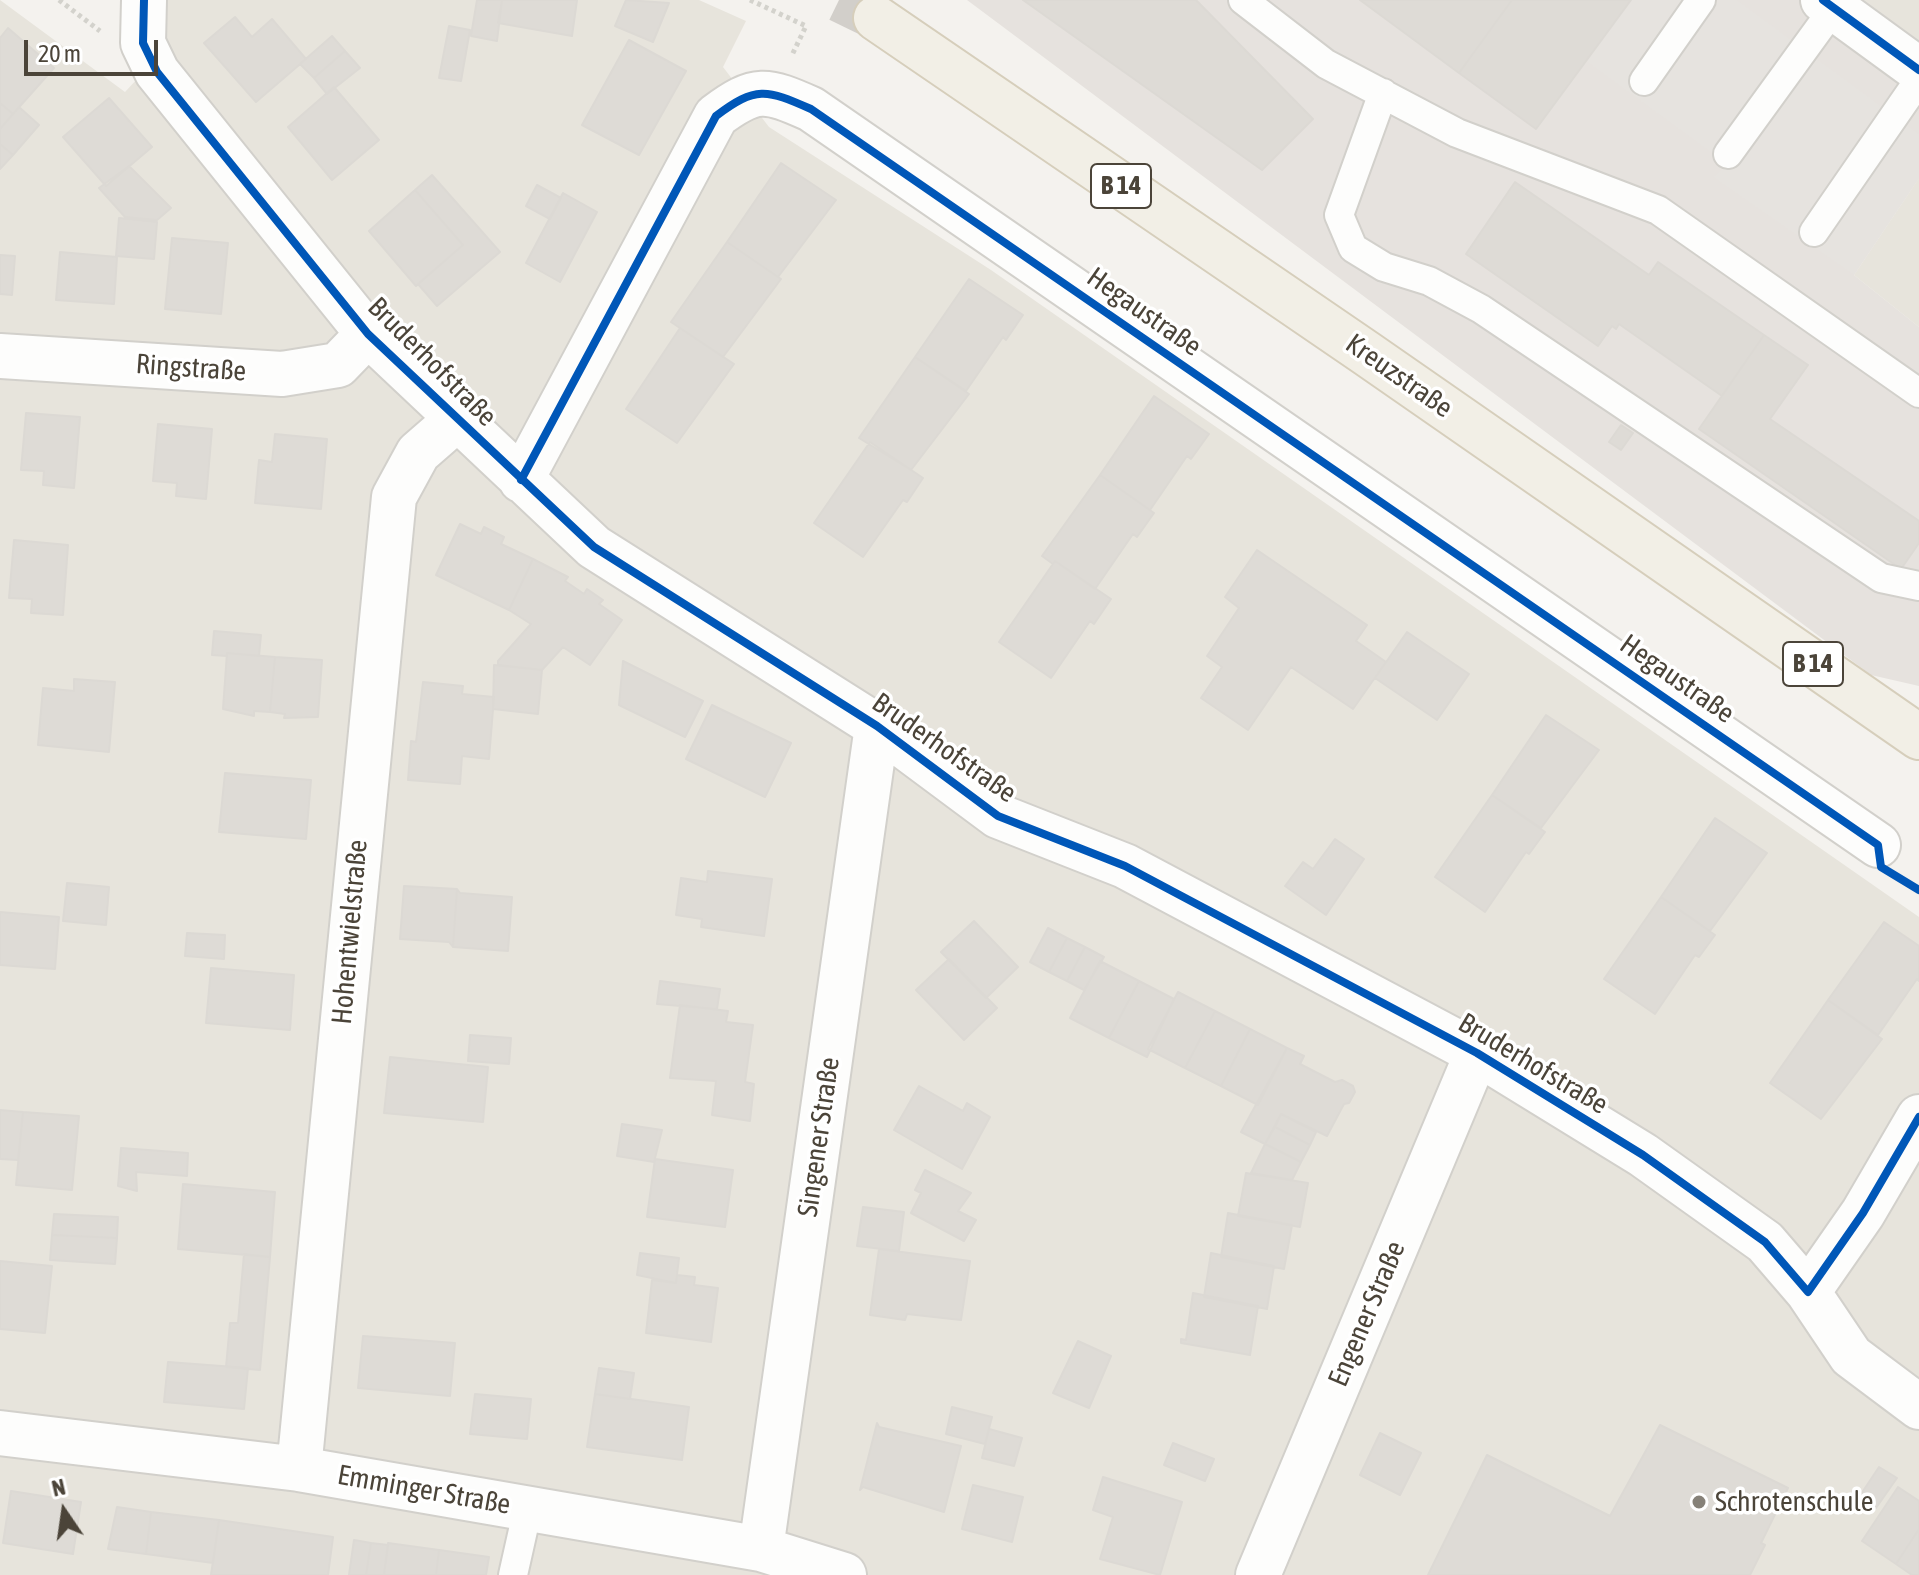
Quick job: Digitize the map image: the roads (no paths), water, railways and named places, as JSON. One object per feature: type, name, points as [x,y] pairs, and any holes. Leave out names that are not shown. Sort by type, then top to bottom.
[{"type":"main road","name":"Kreuzstraße","points":[[876,18],[1919,737]]},
{"type":"street","name":"Bruderhofstraße","points":[[144,0],[143,43],[157,72],[368,334],[594,547],[877,726],[998,816],[1125,866],[1477,1053],[1674,1177],[1765,1242],[1808,1292],[1851,1356],[1919,1407]]},
{"type":"street","points":[[1829,4],[1919,70]]},
{"type":"street","name":"Hegaustraße","points":[[521,480],[716,116],[742,96],[775,92],[811,109],[1878,845]]},
{"type":"street","name":"Ringstraße","points":[[0,356],[282,374],[338,365],[368,334]]},
{"type":"street","name":"Hohentwielstraße","points":[[299,1469],[394,497],[418,453],[457,419]]},
{"type":"street","name":"Singener Straße","points":[[761,1549],[877,726]]},
{"type":"street","name":"Engener Straße","points":[[1258,1575],[1477,1053]]},
{"type":"street","points":[[1808,1292],[1863,1213],[1919,1117]]},
{"type":"street","name":"Emminger Straße","points":[[0,1433],[299,1469],[761,1549],[844,1575]]},
{"type":"lane","points":[[1243,0],[1326,64],[1457,133],[1658,210],[1919,393]]},
{"type":"lane","points":[[1644,81],[1701,0]]},
{"type":"lane","points":[[1728,154],[1829,4]]},
{"type":"lane","points":[[1814,232],[1919,80]]},
{"type":"lane","points":[[1383,93],[1339,215],[1353,248],[1384,267],[1429,281],[1481,309],[1881,578],[1919,586]]},
{"type":"lane","points":[[513,1575],[528,1508]]},
{"type":"tunnel","points":[[839,0],[876,18]]},
{"type":"place","name":"Schrotenschule","points":[[1699,1502]]}]
